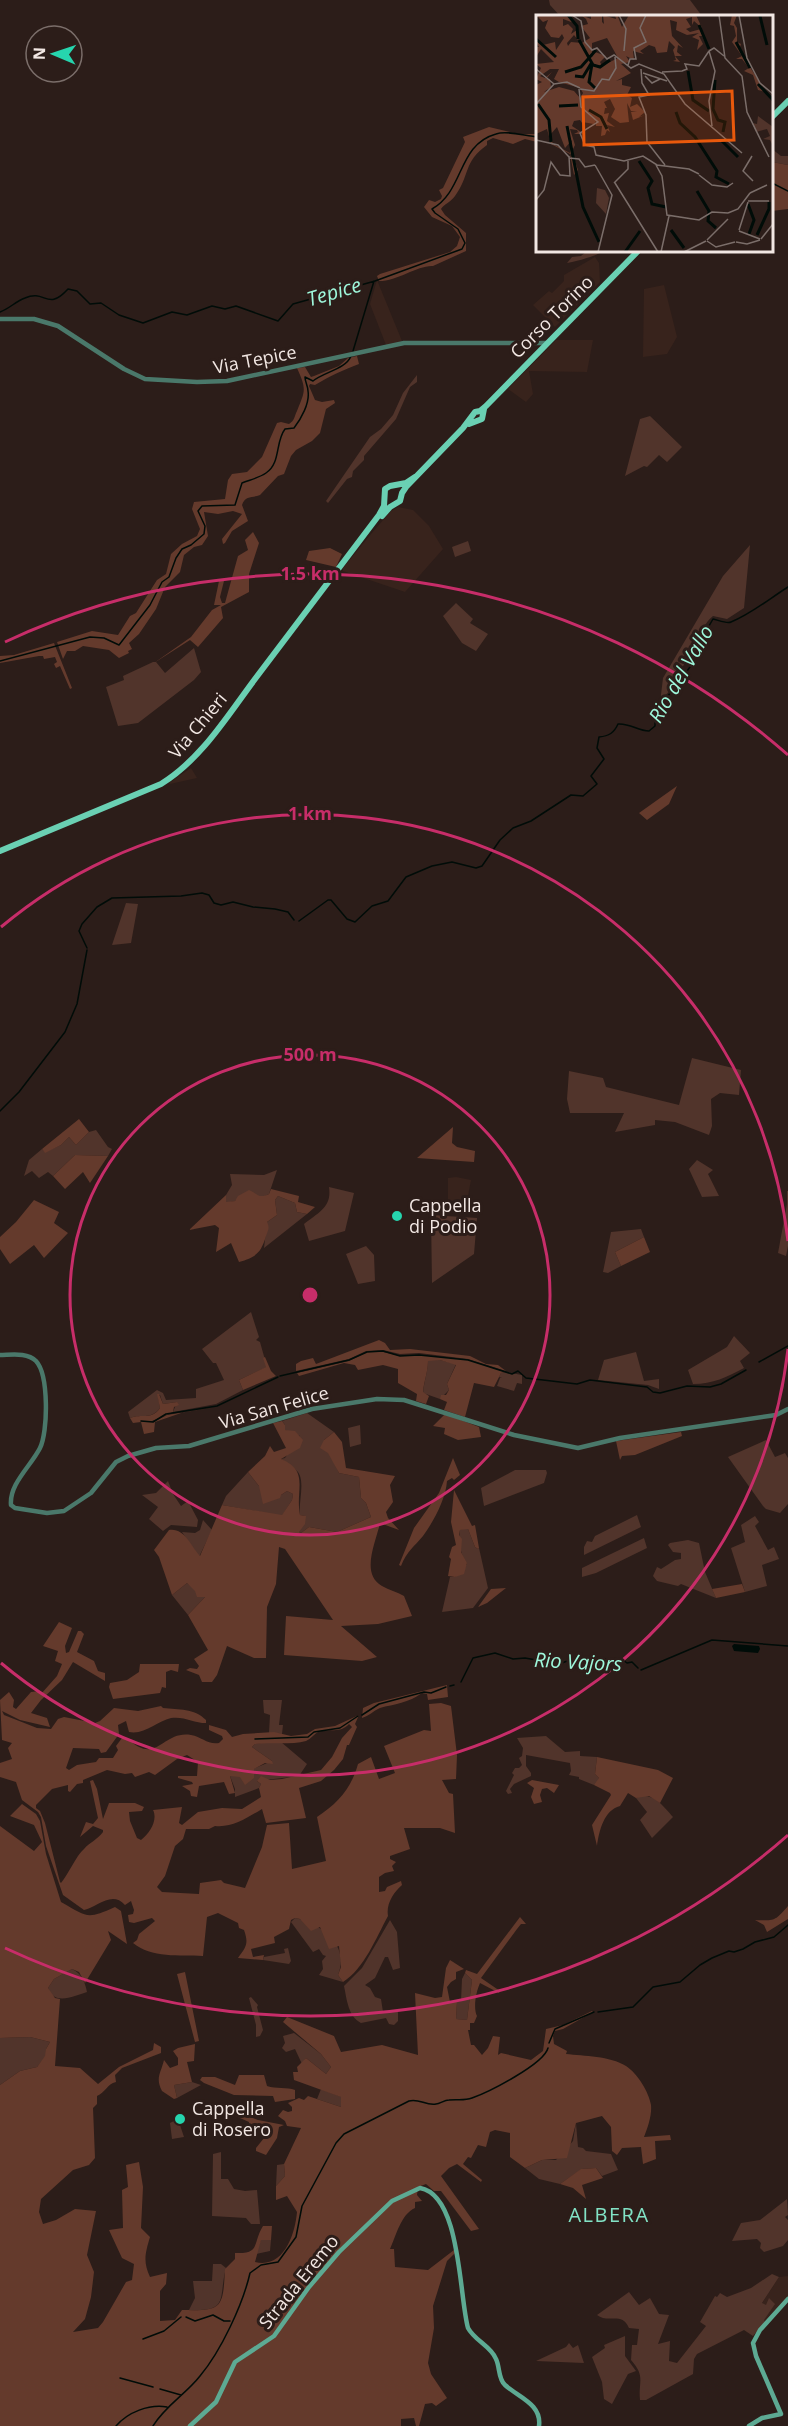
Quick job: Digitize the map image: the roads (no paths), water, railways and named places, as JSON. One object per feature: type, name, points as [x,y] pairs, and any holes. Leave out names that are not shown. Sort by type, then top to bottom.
[{"type":"main road","points":[[773,115],[788,101]]},
{"type":"main road","name":"Corso Torino","points":[[415,477],[475,417],[476,411],[481,412],[637,252]]},
{"type":"main road","name":"Via Chieri","points":[[0,851],[161,784],[182,770],[200,752],[379,515],[385,489],[406,483],[415,477]]},
{"type":"main road","name":"Via Chieri","points":[[337,572],[393,505],[400,501],[402,492],[415,477]]},
{"type":"main road","points":[[395,486],[402,492]]},
{"type":"main road","points":[[384,501],[393,505]]},
{"type":"main road","name":"Strada Eremo","points":[[190,2426],[216,2402],[235,2362],[274,2336],[309,2287],[339,2252],[392,2201],[414,2190],[424,2189],[435,2196],[453,2230],[468,2328],[472,2336],[494,2355],[505,2385],[532,2405],[539,2414],[539,2426]]},
{"type":"main road","points":[[749,2426],[762,2418],[781,2414],[756,2356],[753,2343],[759,2330],[788,2299]]},
{"type":"street","name":"Via Tepice","points":[[0,320],[34,320],[58,326],[124,369],[145,379],[219,382],[404,343],[548,343]]},
{"type":"street","name":"Via San Felice","points":[[0,1356],[23,1355],[35,1360],[39,1367],[45,1397],[44,1436],[41,1447],[16,1485],[10,1505],[47,1513],[64,1511],[91,1493],[116,1462],[142,1452],[189,1446],[312,1408],[377,1399],[404,1400],[522,1437],[578,1448],[620,1438],[776,1415],[788,1410]]},
{"type":"waterway","name":"Tepice","points":[[0,312],[32,296],[55,299],[68,289],[77,291],[90,304],[101,303],[119,315],[143,323],[172,312],[187,315],[212,306],[225,309],[236,306],[278,321],[293,304],[375,281],[462,249],[465,243],[458,229],[432,209],[443,201],[467,158],[483,140],[505,133],[536,137]]},
{"type":"waterway","name":"Tepice","points":[[773,184],[788,191]]},
{"type":"waterway","points":[[353,351],[374,281]]},
{"type":"waterway","points":[[0,661],[90,637],[104,638],[119,645],[150,605],[162,582],[169,577],[182,549],[204,534],[205,526],[198,511],[202,506],[235,505],[242,483],[271,469],[282,434],[285,429],[294,428],[306,406],[308,389],[305,377],[313,381],[340,367],[351,356]]},
{"type":"waterway","name":"Rio del Vallo","points":[[299,921],[331,900],[347,919],[355,922],[372,906],[388,901],[406,877],[432,866],[452,862],[476,868],[482,866],[500,840],[513,828],[531,821],[571,795],[583,796],[597,784],[591,776],[604,759],[597,748],[599,737],[611,733],[618,724],[649,731],[655,726],[655,713],[690,667],[694,652],[713,619],[731,622],[753,611],[788,587]]},
{"type":"waterway","name":"Rio del Vallo","points":[[87,948],[79,931],[82,924],[97,907],[112,898],[181,896],[202,893],[209,895],[214,903],[221,905],[233,902],[275,909],[288,912],[294,920]]},
{"type":"waterway","name":"Rio del Vallo","points":[[0,1111],[19,1092],[65,1032],[77,1004],[87,950]]},
{"type":"waterway","points":[[759,1362],[788,1346]]},
{"type":"waterway","points":[[280,1376],[349,1360],[367,1352],[383,1351],[400,1356],[419,1355],[468,1360],[512,1374],[518,1371],[526,1378],[577,1384],[590,1380],[647,1387],[653,1392],[660,1393],[687,1386],[710,1387],[721,1384],[746,1370]]},
{"type":"waterway","points":[[141,1421],[153,1422],[166,1414],[217,1406],[278,1377]]},
{"type":"waterway","name":"Rio Vajors","points":[[641,1670],[712,1640],[788,1646]]},
{"type":"waterway","name":"Rio Vajors","points":[[461,1682],[473,1658],[495,1653],[513,1659],[525,1658],[559,1664],[573,1659],[586,1658],[623,1660],[627,1663],[632,1662],[638,1668]]},
{"type":"waterway","name":"Rio Vajors","points":[[450,1686],[454,1685]]},
{"type":"waterway","name":"Rio Vajors","points":[[362,1715],[379,1704],[424,1692],[431,1693],[446,1687]]},
{"type":"waterway","name":"Rio Vajors","points":[[255,1739],[308,1737],[314,1732],[340,1728],[358,1716]]},
{"type":"waterway","points":[[598,2012],[633,2007],[653,1987],[680,1982],[712,1958],[774,1937],[788,1925]]},
{"type":"waterway","points":[[549,2043],[555,2029],[594,2012]]},
{"type":"waterway","points":[[153,2426],[163,2412],[194,2382],[216,2354],[237,2313],[250,2273],[261,2265],[278,2262],[296,2237],[302,2206],[336,2143],[344,2134],[409,2101],[438,2104],[447,2100],[469,2099],[480,2095],[527,2069],[537,2062],[548,2048]]},
{"type":"waterway","points":[[186,2317],[195,2321],[213,2315],[224,2321],[230,2321]]},
{"type":"waterway","points":[[143,2339],[164,2331],[181,2317]]},
{"type":"waterway","points":[[120,2378],[153,2387]]},
{"type":"waterway","points":[[160,2389],[181,2395]]},
{"type":"waterway","points":[[116,2426],[139,2410],[167,2407]]},
{"type":"place","name":"Cappella di Podio","points":[[397,1216]]},
{"type":"place","name":"Cappella di Rosero","points":[[180,2119]]},
{"type":"district","name":"ALBERA","points":[[609,2215]]}]
